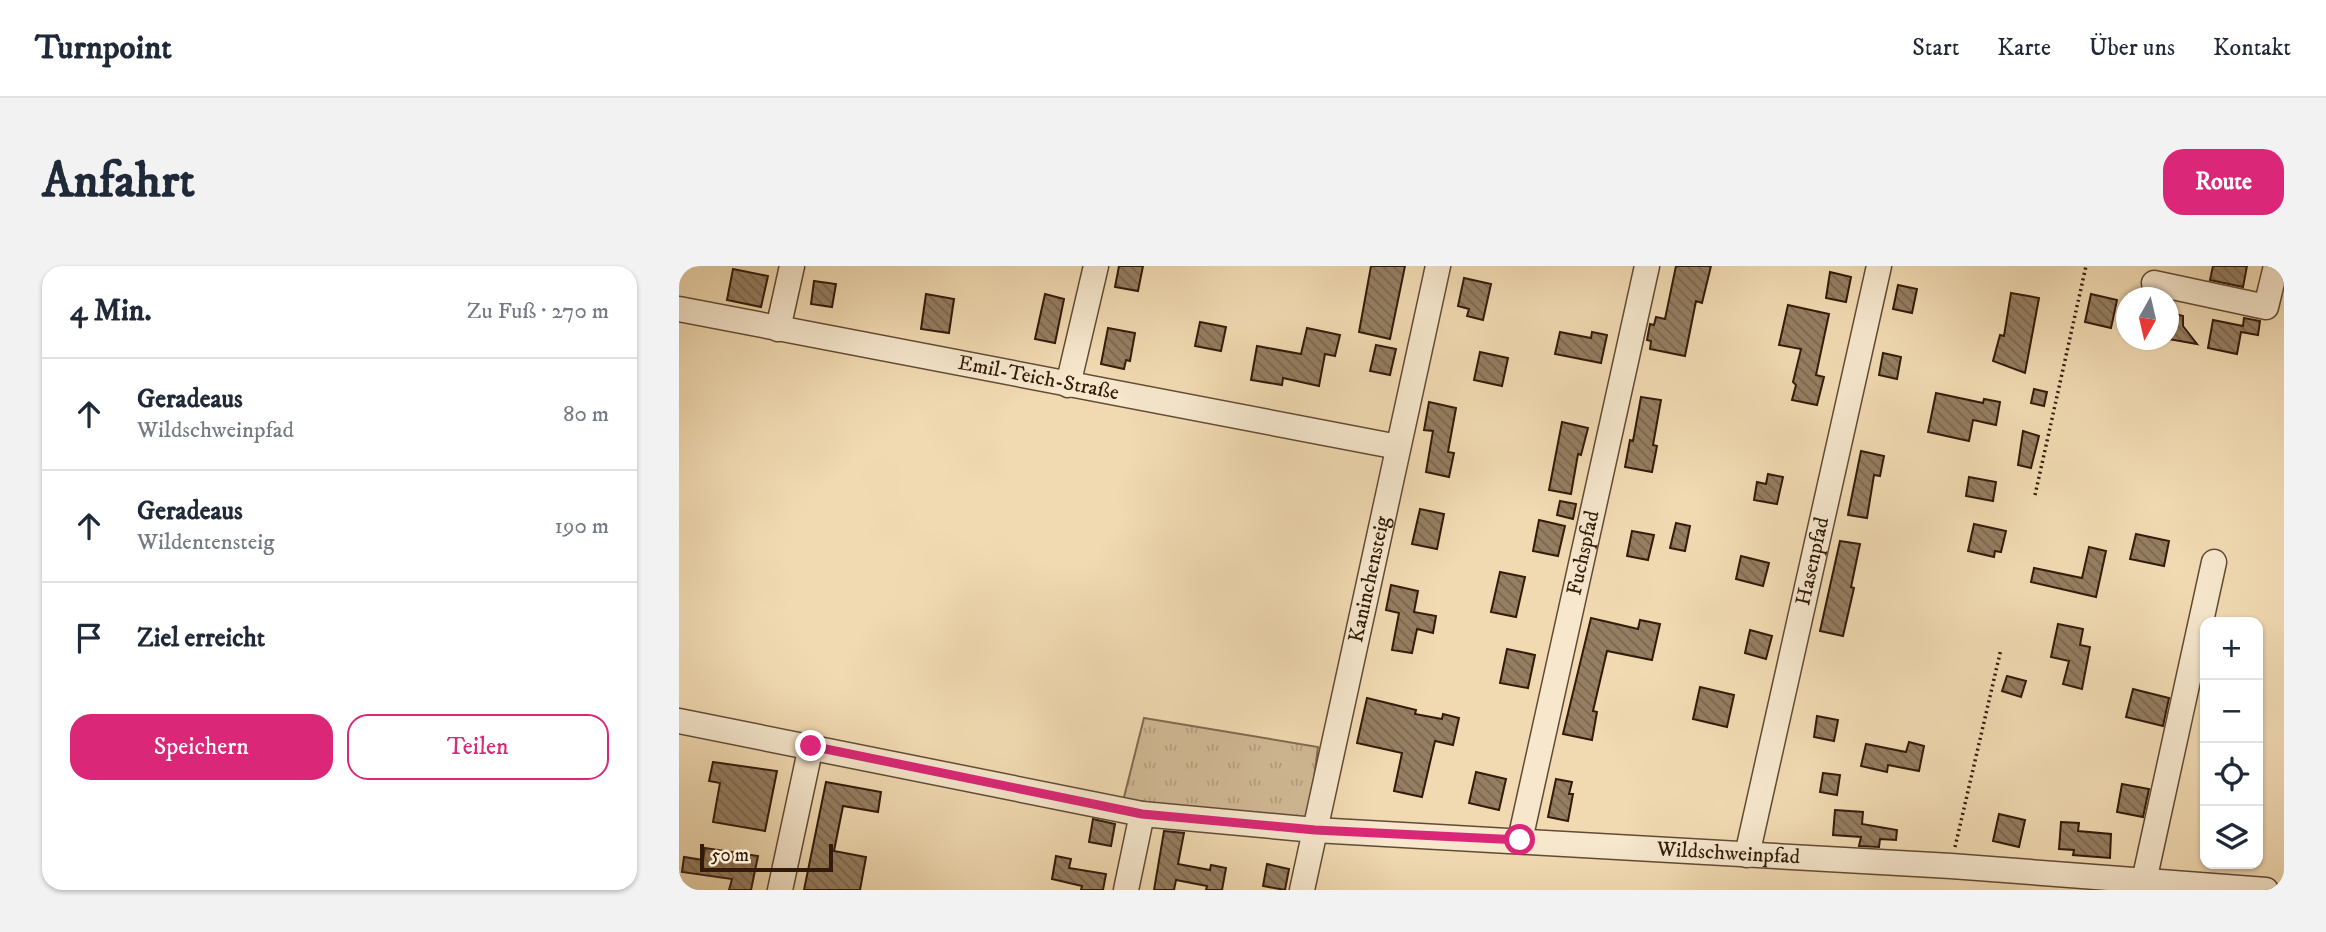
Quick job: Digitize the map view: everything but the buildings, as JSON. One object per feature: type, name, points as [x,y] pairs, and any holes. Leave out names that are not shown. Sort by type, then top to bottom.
[{"type":"street","points":[[778,329],[792,266]]},
{"type":"street","points":[[1068,385],[1096,266]]},
{"type":"street","name":"Kaninchensteig","points":[[1302,890],[1439,266]]},
{"type":"street","name":"Fuchspfad","points":[[1520,840],[1647,266]]},
{"type":"street","name":"Hasenpfad","points":[[1747,856],[1879,266]]},
{"type":"street","points":[[2154,284],[2266,307],[2276,266]]},
{"type":"street","name":"Emil-Teich-Straße","points":[[679,309],[1398,447]]},
{"type":"street","points":[[2144,881],[2214,562]]},
{"type":"street","name":"Wildschweinpfad","points":[[679,721],[1142,814],[1315,830],[1951,866],[2266,890]]},
{"type":"street","points":[[780,890],[811,746]]},
{"type":"street","points":[[1126,890],[1142,814]]},
{"type":"path","points":[[2035,495],[2086,266]]},
{"type":"path","points":[[1951,866],[2001,649]]},
{"type":"green space","points":[[1144,718],[1318,747],[1309,818],[1123,801]]},
{"type":"route","points":[[811,746],[1142,814],[1315,830],[1520,840]]}]
